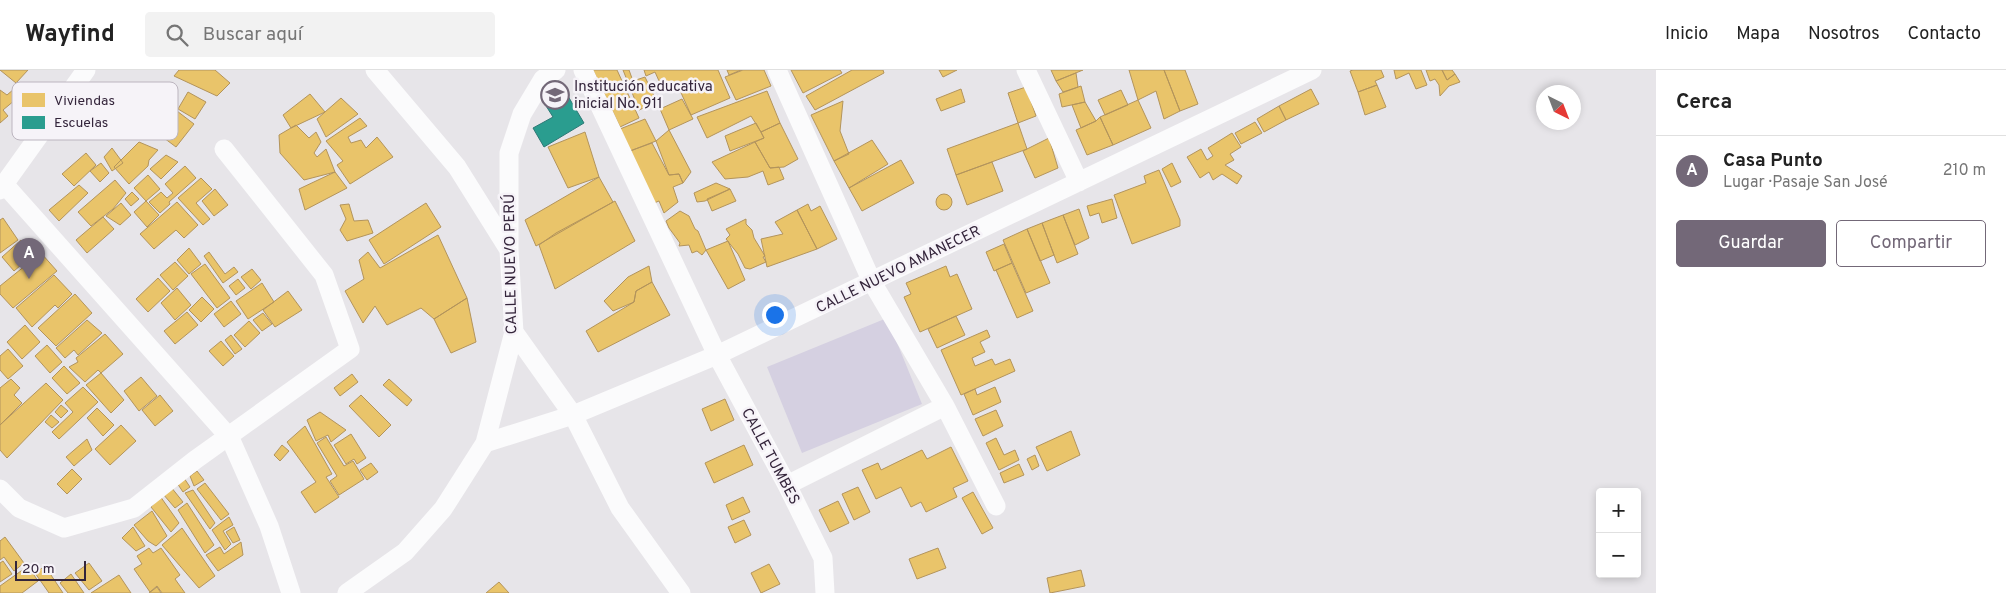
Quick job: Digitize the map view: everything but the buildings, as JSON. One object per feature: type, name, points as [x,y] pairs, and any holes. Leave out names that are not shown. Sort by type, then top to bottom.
[{"type":"street","points":[[77,82],[86,70]]},
{"type":"street","points":[[375,70],[457,167],[509,250]]},
{"type":"street","name":"CALLE NUEVO PERÚ","points":[[347,593],[405,552],[443,509],[485,443],[514,332],[509,250],[509,153],[522,114],[543,79],[556,70]]},
{"type":"street","name":"CALLE TUMBES","points":[[583,70],[717,355],[787,485],[823,558],[825,593]]},
{"type":"street","points":[[776,70],[872,282],[945,406],[996,506]]},
{"type":"street","points":[[1026,70],[1079,182]]},
{"type":"street","name":"CALLE NUEVO AMANECER","points":[[485,443],[574,415],[717,355],[1312,70]]},
{"type":"street","points":[[36,140],[3,187],[230,438],[269,526],[291,593]]},
{"type":"street","points":[[0,489],[19,508],[64,528],[134,508],[195,460],[230,438],[350,349],[324,275],[224,149]]},
{"type":"street","points":[[514,332],[574,415],[620,508],[681,593]]},
{"type":"street","points":[[787,485],[945,406]]},
{"type":"shaded area","points":[[887,318],[922,404],[802,453],[767,367]]},
{"type":"place","name":"Institución educativa inicial No. 911","points":[[555,95]]},
{"type":"place","name":"Casa Punto","points":[[29,279]]}]
